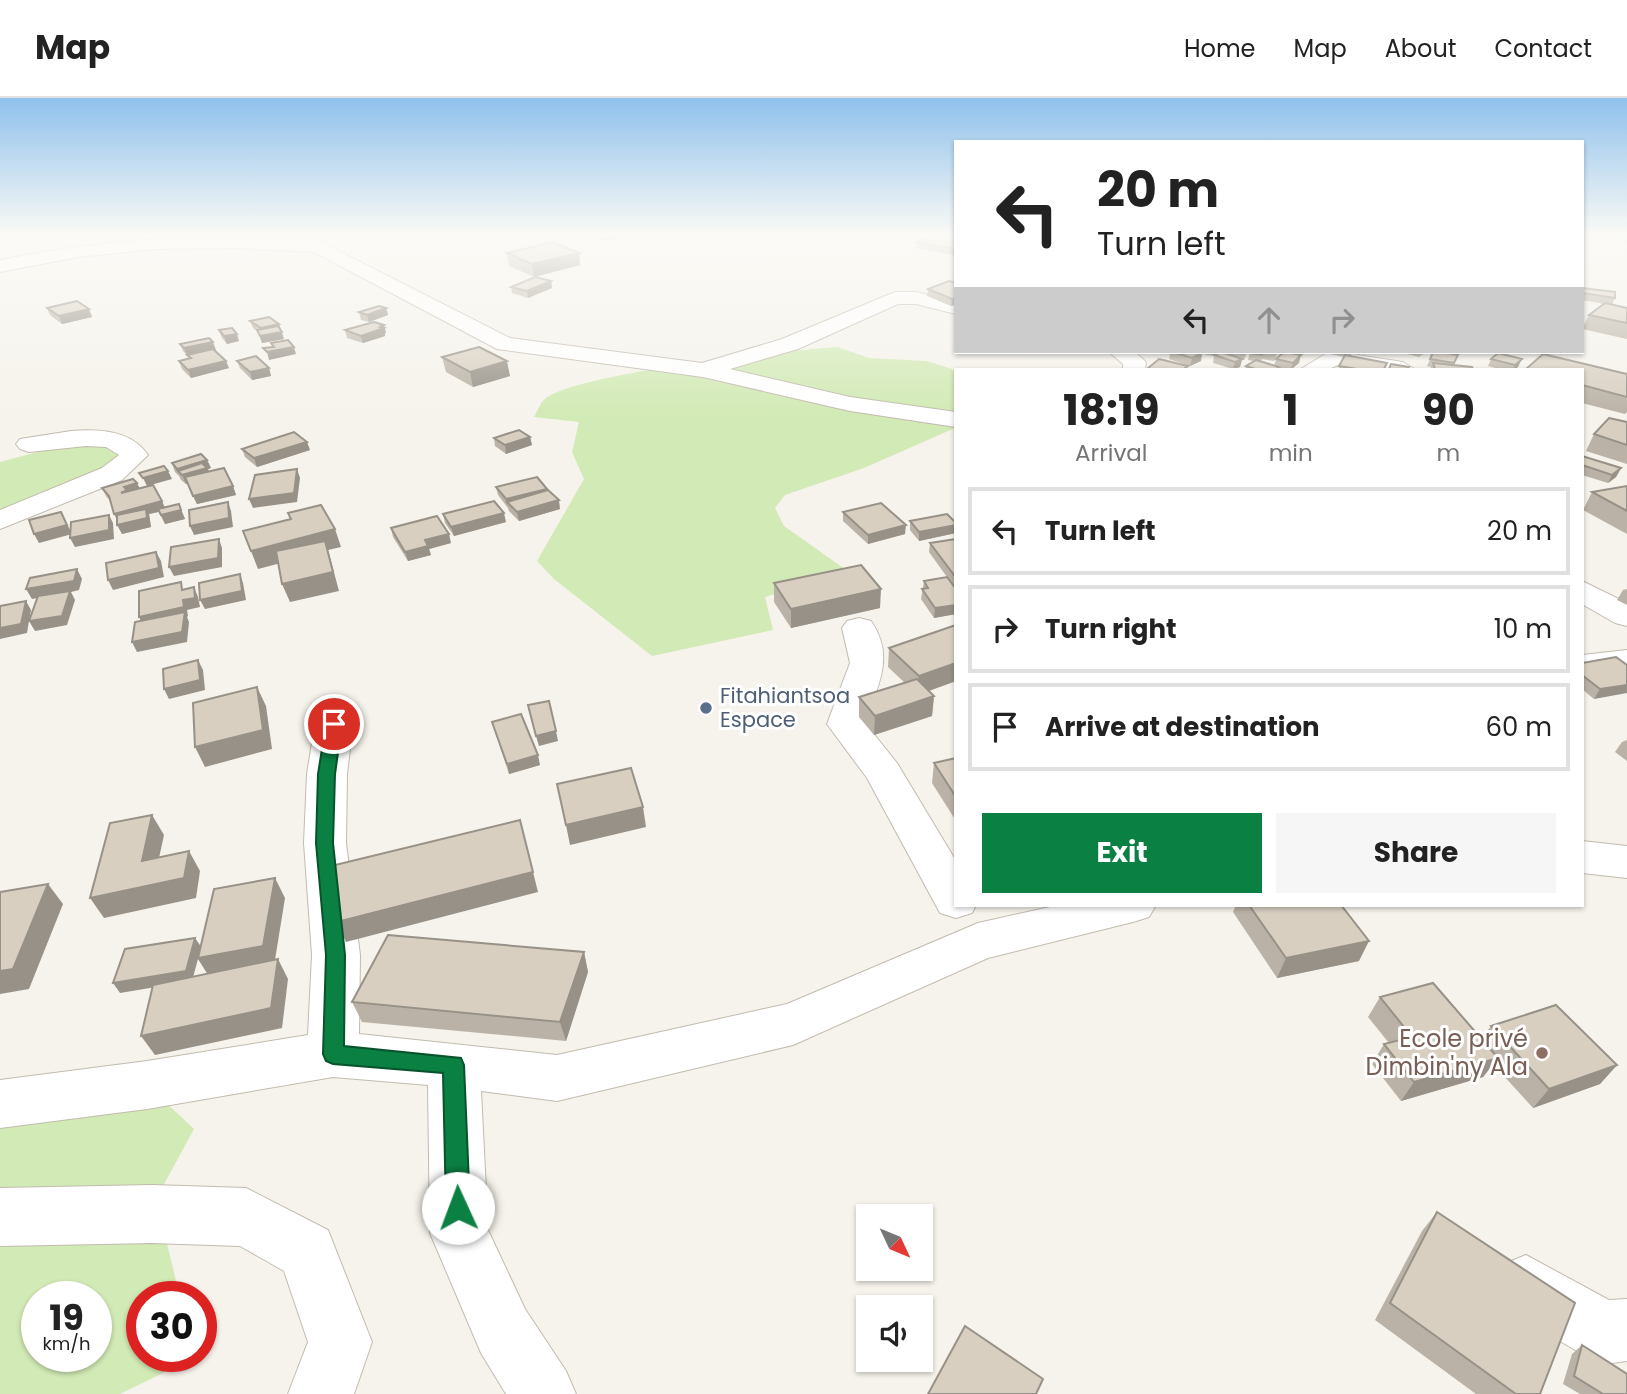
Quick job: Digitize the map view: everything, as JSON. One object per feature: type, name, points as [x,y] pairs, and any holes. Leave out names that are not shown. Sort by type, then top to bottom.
[{"type":"street","points":[[409,294],[505,344],[703,370],[850,404],[954,420]]},
{"type":"street","points":[[703,370],[790,344],[895,298],[916,298],[954,308]]},
{"type":"street","points":[[1123,354],[1135,362],[1134,368]]},
{"type":"street","points":[[1314,368],[1335,358],[1397,368]]},
{"type":"street","points":[[0,520],[112,474],[135,455],[126,444],[104,438],[29,444]]},
{"type":"street","points":[[1584,592],[1627,616]]},
{"type":"street","points":[[859,628],[868,663],[846,724],[883,772],[954,898]]},
{"type":"street","points":[[1584,666],[1627,660]]},
{"type":"street","points":[[333,1054],[335,955],[325,843],[327,774],[334,724]]},
{"type":"street","points":[[1584,857],[1627,862]]},
{"type":"street","points":[[0,1104],[147,1085],[333,1054],[454,1065],[557,1079],[793,1024],[964,916],[1102,907]]},
{"type":"street","points":[[454,1065],[458,1233],[503,1331],[543,1394]]},
{"type":"street","points":[[0,1217],[152,1214],[246,1217],[307,1251],[340,1342],[321,1394]]},
{"type":"street","points":[[1486,1262],[1604,1332],[1627,1330]]},
{"type":"green space","points":[[838,347],[869,358],[927,361],[954,370],[954,428],[864,468],[785,495],[775,508],[784,526],[849,572],[765,597],[773,630],[652,656],[554,579],[537,561],[584,479],[572,452],[579,422],[534,417],[545,399],[564,389],[597,380],[685,364]]},
{"type":"green space","points":[[83,440],[118,446],[119,462],[0,511],[0,462]]},
{"type":"green space","points":[[147,1085],[194,1129],[156,1199],[176,1281],[126,1281],[126,1372],[164,1372],[120,1394],[0,1394],[0,1104]]},
{"type":"building","points":[[941,294],[954,294],[952,299]]},
{"type":"building","points":[[1592,294],[1615,294],[1615,298]]},
{"type":"building","points":[[77,301],[89,309],[59,316],[47,308]]},
{"type":"building","points":[[1605,303],[1627,308],[1627,323],[1589,315]]},
{"type":"building","points":[[379,306],[386,308],[367,315],[359,312]]},
{"type":"building","points":[[269,317],[279,324],[261,328],[250,321]]},
{"type":"building","points":[[374,322],[384,325],[380,327],[384,328],[361,336],[345,330]]},
{"type":"building","points":[[278,326],[282,332],[260,336],[257,330]]},
{"type":"building","points":[[232,328],[237,334],[224,336],[219,330]]},
{"type":"building","points":[[209,338],[213,342],[184,348],[180,344]]},
{"type":"building","points":[[288,340],[294,347],[267,352],[263,348],[274,347],[271,343]]},
{"type":"building","points":[[479,347],[507,361],[470,372],[442,357]]},
{"type":"building","points":[[213,349],[226,361],[188,370],[179,361],[191,358],[187,355]]},
{"type":"building","points":[[1179,354],[1200,354],[1192,358]]},
{"type":"building","points":[[1228,354],[1242,359],[1235,362],[1214,355]]},
{"type":"building","points":[[1282,354],[1301,355],[1293,363],[1276,359]]},
{"type":"building","points":[[1432,354],[1458,355],[1454,363],[1430,359]]},
{"type":"building","points":[[1497,354],[1502,354],[1522,359],[1515,365],[1491,359]]},
{"type":"building","points":[[1543,354],[1627,374],[1627,397],[1584,386],[1584,368],[1527,368]]},
{"type":"building","points":[[1345,355],[1387,363],[1384,368],[1339,366]]},
{"type":"building","points":[[256,356],[269,368],[250,372],[237,361]]},
{"type":"building","points":[[1159,359],[1188,366],[1185,368],[1148,368]]},
{"type":"building","points":[[1256,360],[1279,367],[1252,368],[1246,366]]},
{"type":"building","points":[[1433,363],[1472,368],[1435,368]]},
{"type":"building","points":[[1391,364],[1409,367],[1408,368],[1389,368]]},
{"type":"building","points":[[1609,418],[1627,422],[1627,445],[1594,434]]},
{"type":"building","points":[[519,430],[530,437],[505,445],[494,438]]},
{"type":"building","points":[[294,432],[307,442],[254,458],[242,449]]},
{"type":"building","points":[[201,454],[207,460],[177,469],[172,463]]},
{"type":"building","points":[[1584,457],[1621,468],[1612,475],[1584,466]]},
{"type":"building","points":[[202,463],[207,468],[182,475],[178,471]]},
{"type":"building","points":[[164,466],[168,471],[143,478],[139,473]]},
{"type":"building","points":[[224,468],[233,486],[193,496],[185,477]]},
{"type":"building","points":[[297,469],[294,493],[249,499],[255,475]]},
{"type":"building","points":[[537,477],[547,489],[506,499],[496,487]]},
{"type":"building","points":[[133,479],[137,483],[124,487],[127,490],[121,493],[153,485],[162,501],[114,514],[109,496],[102,488]]},
{"type":"building","points":[[1627,486],[1627,511],[1592,492]]},
{"type":"building","points":[[548,490],[559,500],[517,512],[507,502]]},
{"type":"building","points":[[494,501],[504,513],[451,527],[443,514]]},
{"type":"building","points":[[228,502],[229,518],[190,526],[189,510]]},
{"type":"building","points":[[881,503],[906,525],[868,535],[843,512]]},
{"type":"building","points":[[179,504],[181,510],[161,515],[158,509]]},
{"type":"building","points":[[321,505],[335,529],[251,551],[243,531],[291,519],[288,513]]},
{"type":"building","points":[[146,509],[147,518],[117,525],[117,515]]},
{"type":"building","points":[[61,512],[67,525],[34,534],[29,520]]},
{"type":"building","points":[[947,514],[954,521],[954,525],[919,532],[910,521]]},
{"type":"building","points":[[109,515],[109,530],[70,538],[71,522]]},
{"type":"building","points":[[437,516],[449,534],[425,540],[428,546],[405,552],[391,528]]},
{"type":"building","points":[[219,539],[218,558],[169,567],[171,547]]},
{"type":"building","points":[[954,539],[954,575],[930,543]]},
{"type":"building","points":[[325,541],[333,572],[282,584],[276,551]]},
{"type":"building","points":[[156,552],[159,568],[108,580],[106,563]]},
{"type":"building","points":[[861,565],[881,589],[791,609],[774,583]]},
{"type":"building","points":[[77,569],[74,581],[26,589],[30,578]]},
{"type":"building","points":[[240,574],[242,591],[200,600],[199,583]]},
{"type":"building","points":[[947,577],[954,586],[954,605],[935,608],[922,589],[928,588],[924,581]]},
{"type":"building","points":[[181,582],[182,590],[194,587],[195,598],[183,600],[184,607],[139,617],[139,591]]},
{"type":"building","points":[[70,591],[62,616],[29,621],[38,596]]},
{"type":"building","points":[[26,601],[21,624],[0,628],[0,606]]},
{"type":"building","points":[[185,612],[182,632],[132,642],[135,622]]},
{"type":"building","points":[[954,626],[954,664],[919,676],[889,648]]},
{"type":"building","points":[[1616,657],[1627,665],[1627,685],[1600,689],[1584,677],[1584,663]]},
{"type":"building","points":[[198,660],[200,680],[164,689],[163,669]]},
{"type":"building","points":[[917,679],[934,696],[875,716],[859,697]]},
{"type":"building","points":[[257,687],[263,730],[195,747],[193,703]]},
{"type":"building","points":[[549,701],[556,731],[536,736],[528,705]]},
{"type":"building","points":[[521,714],[538,755],[507,764],[492,722]]},
{"type":"building","points":[[954,758],[954,794],[934,763]]},
{"type":"building","points":[[631,768],[643,807],[566,825],[557,784]]},
{"type":"building","points":[[152,815],[142,861],[189,851],[184,878],[90,898],[110,823]]},
{"type":"building","points":[[520,820],[533,872],[337,922],[335,865]]},
{"type":"building","points":[[275,878],[263,946],[198,958],[214,889]]},
{"type":"building","points":[[48,884],[13,969],[0,971],[0,892]]},
{"type":"building","points":[[1250,907],[1343,907],[1369,941],[1286,958]]},
{"type":"building","points":[[388,935],[584,952],[560,1022],[352,1002]]},
{"type":"building","points":[[195,938],[186,971],[113,983],[125,949]]},
{"type":"building","points":[[278,959],[271,1008],[141,1036],[153,985]]},
{"type":"building","points":[[1433,983],[1498,1058],[1414,1082],[1384,1044],[1412,1037],[1380,997]]},
{"type":"building","points":[[1556,1005],[1617,1065],[1549,1089],[1491,1026]]},
{"type":"building","points":[[1437,1212],[1575,1303],[1540,1394],[1516,1394],[1390,1303]]},
{"type":"building","points":[[965,1326],[1043,1379],[1036,1394],[928,1394]]},
{"type":"building","points":[[1582,1345],[1627,1374],[1627,1394],[1603,1394],[1574,1376]]},
{"type":"place","name":"Fitahiantsoa Espace","points":[[706,708]]},
{"type":"place","name":"Ecole privé Dimbin'ny Ala","points":[[1542,1053]]},
{"type":"route","points":[[334,724],[327,774],[325,843],[335,955],[333,1054],[454,1065],[458,1208]]}]
